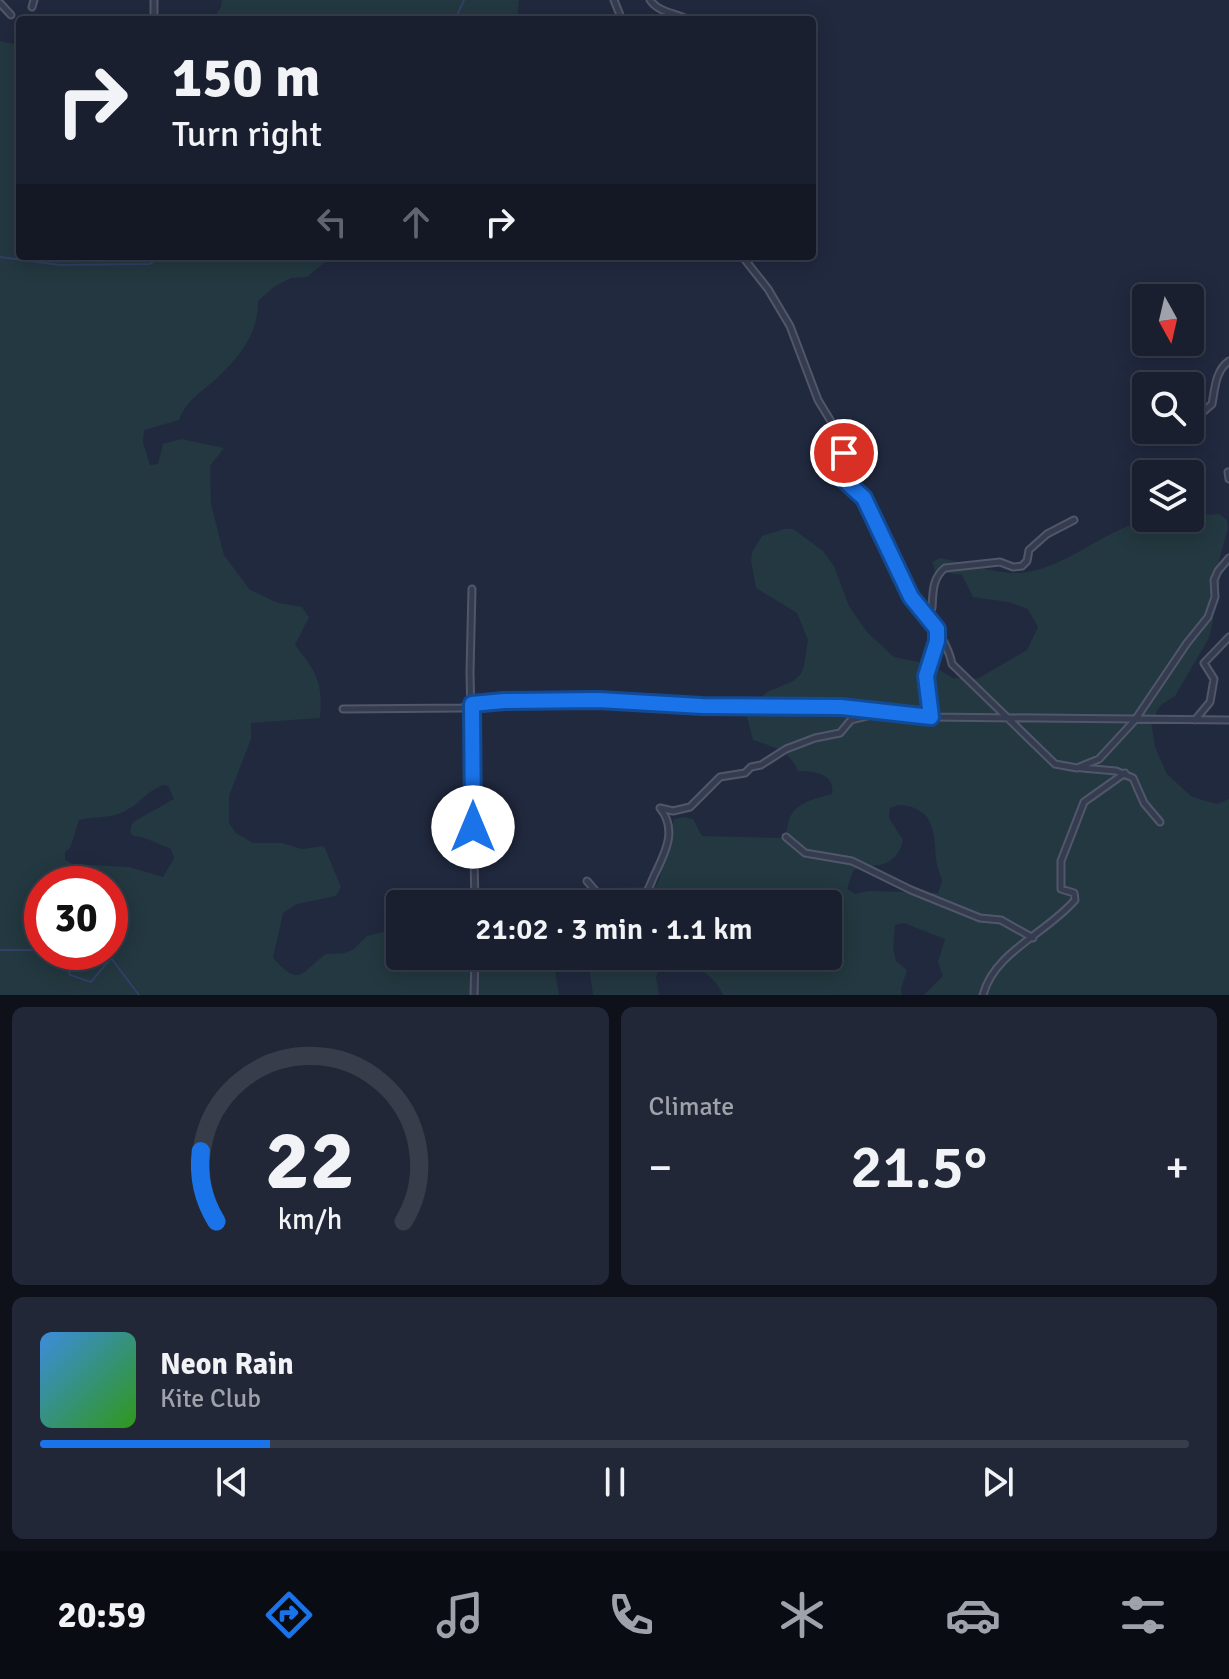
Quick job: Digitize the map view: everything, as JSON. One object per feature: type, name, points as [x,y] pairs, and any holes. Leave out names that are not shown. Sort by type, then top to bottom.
[{"type":"street","points":[[650,0],[652,4],[678,16]]},
{"type":"street","points":[[0,3],[11,15]]},
{"type":"street","points":[[745,260],[768,289],[790,326],[818,400],[843,441],[842,478],[864,498],[906,588],[937,629],[952,664],[1055,764],[1104,769],[1125,773],[1133,778],[1144,803],[1160,822]]},
{"type":"street","points":[[1204,411],[1212,404],[1222,366],[1229,361]]},
{"type":"street","points":[[1228,472],[1229,479]]},
{"type":"street","points":[[924,611],[932,608],[933,585],[945,568],[1000,562],[1013,567],[1022,566],[1027,561],[1029,550],[1047,534],[1074,520]]},
{"type":"street","points":[[1077,768],[1099,759],[1135,720],[1208,617],[1215,597],[1214,580],[1229,558]]},
{"type":"street","points":[[472,589],[475,890]]},
{"type":"street","points":[[931,717],[926,676],[937,641],[937,629]]},
{"type":"street","points":[[1195,720],[1210,702],[1214,679],[1204,663],[1229,637]]},
{"type":"street","points":[[343,709],[462,708],[504,701],[598,700],[702,706],[841,707],[931,717],[1229,720]]},
{"type":"street","points":[[648,890],[667,849],[669,828],[660,808],[673,811],[690,807],[720,777],[745,773],[786,749],[840,733],[851,720],[885,712]]},
{"type":"street","points":[[983,995],[993,971],[1003,959],[1057,920],[1075,900],[1074,893],[1061,889],[1061,861],[1084,802],[1125,773]]},
{"type":"street","points":[[786,837],[805,853],[852,861],[911,890],[980,918],[1001,920],[1034,938]]},
{"type":"street","points":[[587,881],[595,890]]},
{"type":"street","points":[[474,995],[475,970]]},
{"type":"shaded area","points":[[222,0],[519,0],[517,16],[215,16]]},
{"type":"shaded area","points":[[16,40],[16,260],[327,260],[307,277],[291,278],[275,286],[258,301],[252,333],[233,361],[191,401],[179,420],[144,430],[143,442],[150,465],[158,464],[163,444],[181,439],[224,448],[210,466],[211,504],[224,555],[250,590],[278,603],[302,607],[309,617],[295,645],[317,678],[320,718],[251,723],[251,739],[229,796],[229,823],[236,833],[253,843],[282,843],[302,849],[324,846],[341,887],[336,896],[297,904],[283,913],[273,958],[290,973],[301,974],[326,954],[345,953],[367,936],[386,931],[386,970],[566,970],[555,971],[559,995],[0,995],[0,41],[14,44]]},
{"type":"shaded area","points":[[1219,514],[1227,520],[1228,529],[1219,560],[1220,583],[1209,638],[1175,696],[1161,705],[1151,721],[1155,747],[1167,774],[1192,797],[1217,804],[1229,799],[1229,995],[924,995],[943,976],[938,962],[945,939],[904,923],[895,925],[893,948],[896,961],[907,970],[902,995],[723,995],[700,970],[842,970],[842,890],[597,890],[655,887],[674,819],[693,819],[702,836],[782,838],[796,809],[806,802],[832,794],[827,777],[798,771],[785,754],[753,740],[746,713],[767,692],[800,675],[808,640],[797,613],[756,588],[752,552],[762,536],[793,529],[823,551],[834,566],[849,606],[867,632],[894,657],[929,664],[953,678],[977,679],[1027,650],[1038,627],[1028,609],[1008,602],[973,597],[962,575],[935,571],[932,562],[940,558],[1000,572],[1018,573],[1045,568],[1131,525],[1132,532],[1204,532],[1204,515]],"holes":[[[898,805],[925,815],[932,829],[942,882],[938,893],[869,891],[855,894],[847,889],[853,871],[862,865],[888,862],[897,854],[903,840],[889,818],[890,808]]]},
{"type":"shaded area","points":[[589,970],[659,970],[656,977],[659,995],[593,995]]},
{"type":"waterway","points":[[457,16],[464,0]]},
{"type":"waterway","points":[[0,257],[16,259]]},
{"type":"waterway","points":[[22,260],[60,265],[150,264],[156,260]]},
{"type":"waterway","points":[[0,950],[24,950]]},
{"type":"waterway","points":[[69,970],[70,975],[91,982],[101,970]]},
{"type":"waterway","points":[[120,970],[139,995]]},
{"type":"route","points":[[473,827],[472,704],[598,700],[702,706],[841,707],[931,717],[926,676],[937,641],[937,629],[911,597],[864,498],[842,478],[844,453]]}]
